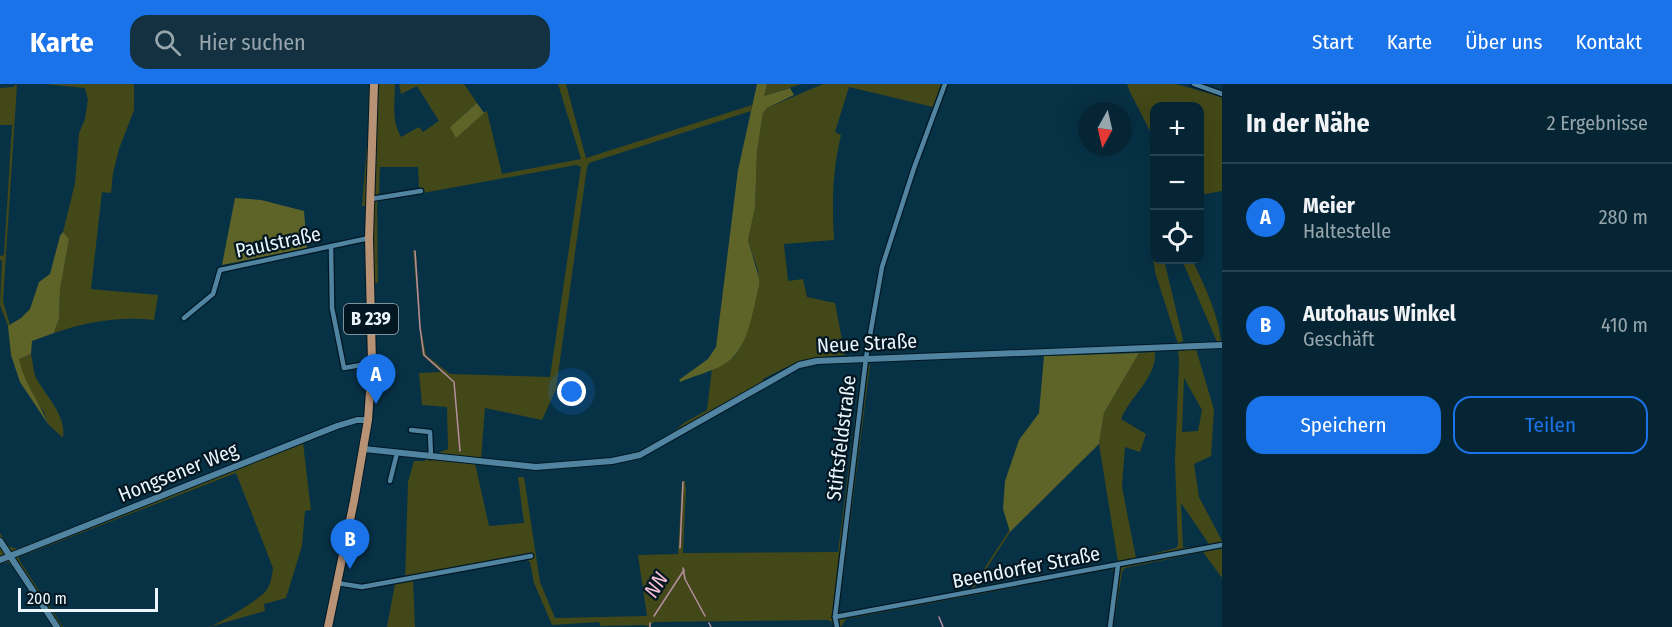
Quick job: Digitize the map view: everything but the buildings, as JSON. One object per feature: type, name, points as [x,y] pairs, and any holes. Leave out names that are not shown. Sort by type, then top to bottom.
[{"type":"main road","name":"B 239","points":[[328,627],[368,420],[372,363],[369,238],[374,84]]},
{"type":"street","name":"Stiftsfeldstraße","points":[[837,627],[835,618],[866,358],[882,267],[945,84]]},
{"type":"street","points":[[1194,84],[1222,94]]},
{"type":"street","points":[[371,200],[421,191]]},
{"type":"street","name":"Paulstraße","points":[[183,318],[213,294],[219,270],[369,238]]},
{"type":"street","points":[[331,246],[332,308],[344,369],[372,363]]},
{"type":"street","name":"Neue Straße","points":[[364,449],[536,467],[629,459],[640,455],[799,365],[817,361],[1222,345]]},
{"type":"street","name":"Hongsener Weg","points":[[0,560],[336,426],[357,420],[368,420]]},
{"type":"street","points":[[411,430],[430,432],[431,457]]},
{"type":"street","points":[[390,481],[397,453]]},
{"type":"street","points":[[0,541],[57,627]]},
{"type":"street","name":"Beendorfer Straße","points":[[835,618],[1222,545]]},
{"type":"street","points":[[337,583],[362,587],[531,556]]},
{"type":"street","points":[[1110,627],[1118,565]]},
{"type":"green space","points":[[43,84],[134,84],[134,110],[119,149],[111,193],[102,192],[91,289],[158,295],[154,320],[103,321],[54,333],[59,319],[60,290],[69,239],[63,232],[75,183],[79,133],[85,119],[88,100],[85,88]]},
{"type":"green space","points":[[369,84],[395,84],[395,118],[401,137],[419,127],[423,132],[439,121],[417,86],[401,94],[399,84],[464,84],[477,103],[450,127],[487,111],[502,174],[581,159],[558,84],[566,84],[586,158],[752,105],[751,111],[589,163],[556,389],[542,420],[485,408],[481,460],[436,454],[448,449],[447,407],[422,405],[419,373],[441,372],[422,355],[413,250],[416,251],[421,327],[426,355],[450,374],[550,377],[581,167],[576,165],[379,201],[377,203],[378,283],[365,283],[367,206],[362,206]],"holes":[[[380,167],[418,167],[421,189],[379,196]]]},
{"type":"green space","points":[[757,84],[767,84],[764,96],[790,88],[794,95],[767,108],[763,113],[757,152],[755,208],[748,240],[759,278],[759,286],[748,330],[732,359],[723,365],[680,382],[679,380],[708,359],[716,347],[738,170]]},
{"type":"green space","points":[[767,84],[801,84],[764,96]]},
{"type":"green space","points":[[823,84],[941,84],[933,107],[849,87],[835,132],[841,135],[833,187],[834,240],[784,244],[788,281],[803,279],[807,297],[835,303],[845,355],[811,359],[785,368],[666,438],[684,423],[707,410],[712,369],[735,356],[742,345],[759,286],[758,271],[748,240],[755,208],[757,152],[763,113],[767,108]]},
{"type":"green space","points":[[1127,84],[1176,84],[1222,97],[1222,191],[1204,194],[1204,102],[1150,102],[1150,131]]},
{"type":"green space","points":[[17,85],[3,301],[10,325],[8,326],[0,305],[2,260],[0,256],[4,255],[12,125],[0,125],[0,88],[14,87]]},
{"type":"green space","points":[[477,103],[484,113],[456,138],[450,127]]},
{"type":"green space","points":[[235,198],[261,200],[304,211],[307,248],[222,265]]},
{"type":"green space","points":[[63,232],[69,239],[60,290],[59,319],[54,333],[32,341],[31,354],[19,359],[25,377],[48,424],[20,382],[11,355],[8,326],[30,309],[39,282],[50,274]]},
{"type":"green space","points":[[1154,264],[1165,264],[1183,341],[1178,344]]},
{"type":"green space","points":[[1184,264],[1194,264],[1206,289],[1219,331],[1221,341],[1217,342]]},
{"type":"green space","points":[[1196,349],[1214,410],[1211,456],[1194,464],[1199,497],[1222,541],[1222,578],[1203,552],[1125,568],[1122,572],[1113,627],[1107,627],[1115,571],[1112,569],[846,619],[841,627],[834,627],[828,620],[654,622],[650,625],[651,627],[644,625],[600,626],[599,622],[552,625],[534,583],[530,562],[526,559],[413,579],[415,627],[387,627],[395,584],[405,581],[408,482],[414,461],[425,461],[426,458],[475,463],[489,526],[524,523],[518,477],[524,477],[540,582],[555,618],[647,616],[638,555],[678,554],[682,481],[685,481],[686,490],[683,553],[838,552],[862,365],[870,365],[840,613],[971,589],[1010,529],[974,588],[1118,562],[1099,444],[1104,413],[1139,353],[1155,352],[1152,370],[1121,419],[1146,434],[1140,452],[1125,447],[1122,487],[1136,558],[1176,548],[1178,545],[1175,461],[1178,351]],"holes":[[[1184,378],[1202,410],[1198,431],[1182,432]],[[1181,503],[1209,544],[1208,545],[1183,548]]]},
{"type":"green space","points":[[1139,353],[1104,413],[1099,444],[1010,532],[1003,509],[1005,481],[1019,440],[1039,413],[1044,356]]},
{"type":"green space","points":[[31,354],[36,378],[59,414],[63,438],[48,424],[44,412],[31,393],[22,373],[19,359]]},
{"type":"green space","points":[[316,432],[316,438],[303,443],[311,510],[305,511],[302,546],[286,598],[264,604],[265,611],[209,627],[262,595],[268,588],[272,574],[273,568],[236,473],[19,557],[63,627],[53,627],[8,562],[0,564],[0,533],[8,546],[17,549]]},
{"type":"waterway","points":[[415,251],[424,355],[454,382],[460,451]]},
{"type":"waterway","points":[[680,548],[683,482]]},
{"type":"waterway","name":"NN","points":[[683,568],[685,579],[705,616]]},
{"type":"waterway","name":"NN","points":[[654,616],[684,570]]},
{"type":"waterway","points":[[939,617],[943,627]]},
{"type":"waterway","name":"NN","points":[[709,623],[711,627]]},
{"type":"place","name":"Meier","points":[[376,404]]},
{"type":"place","name":"Autohaus Winkel","points":[[350,569]]}]
